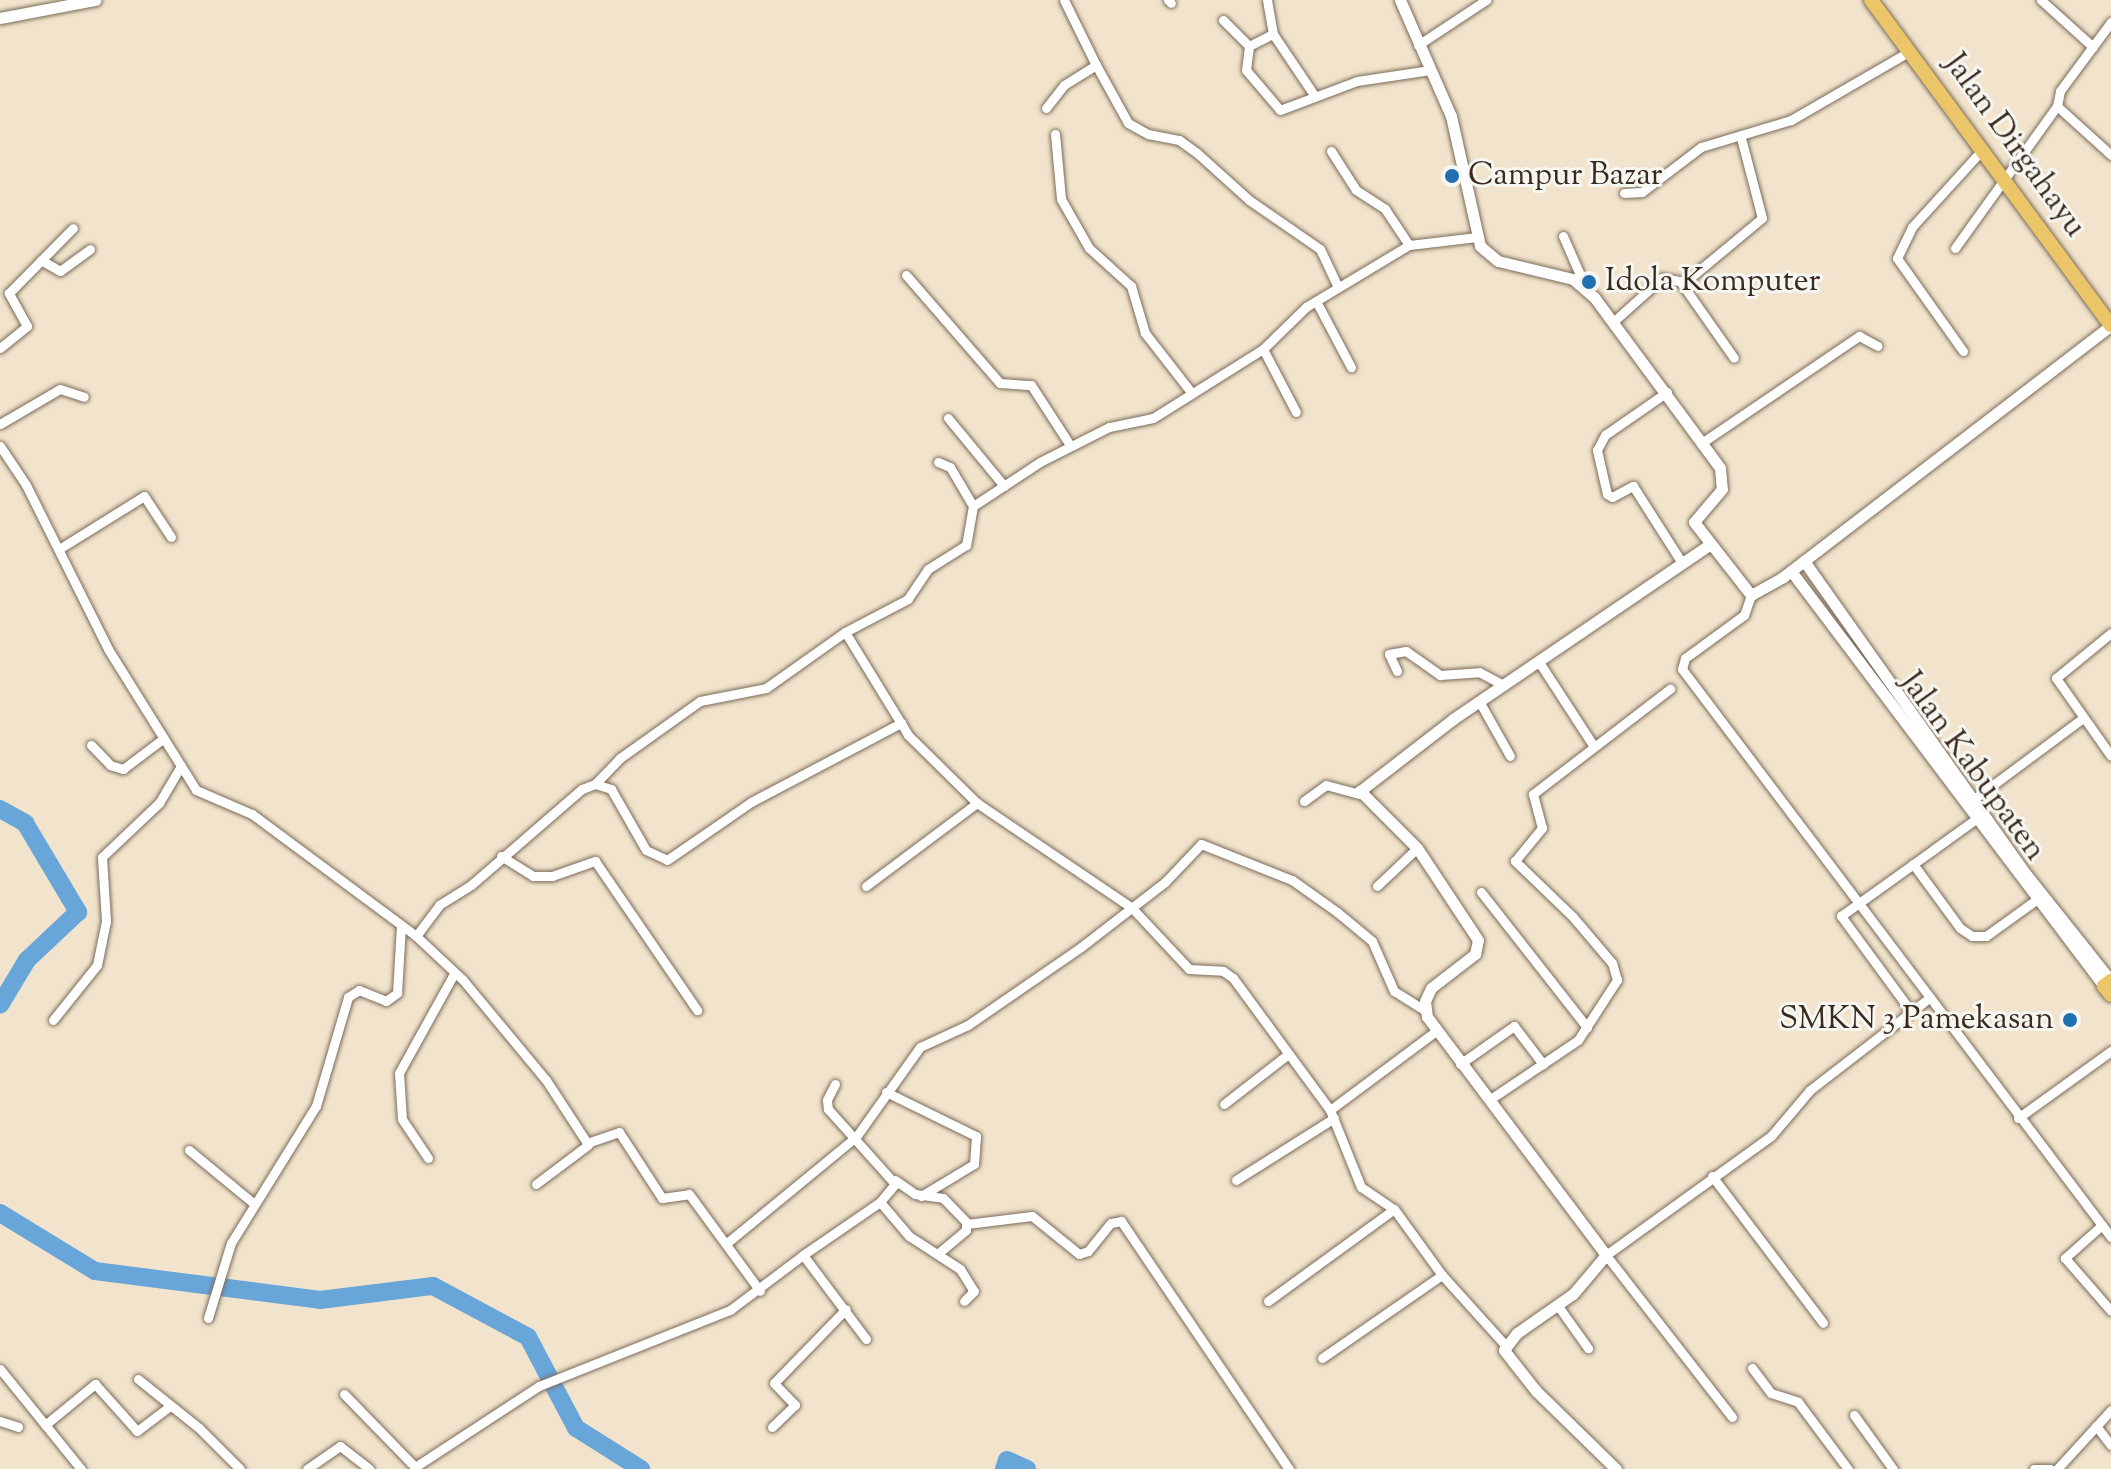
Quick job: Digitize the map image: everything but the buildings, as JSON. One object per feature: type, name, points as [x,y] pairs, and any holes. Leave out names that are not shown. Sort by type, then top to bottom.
[{"type":"main road","name":"Jalan Dirgahayu","points":[[1871,0],[2111,325]]},
{"type":"street","points":[[0,18],[95,0]]},
{"type":"street","points":[[1064,0],[1128,123],[1148,134],[1179,140],[1249,200],[1320,249],[1338,287]]},
{"type":"street","points":[[1267,0],[1273,34],[1314,95]]},
{"type":"street","points":[[1400,0],[1424,42],[1430,70],[1451,116],[1477,237],[1491,258],[1511,265],[1560,273],[1585,286]]},
{"type":"street","points":[[1424,42],[1486,0]]},
{"type":"street","points":[[2041,0],[2093,47]]},
{"type":"street","points":[[1223,20],[1249,46]]},
{"type":"street","points":[[1955,248],[2057,106],[2060,91],[2111,22]]},
{"type":"street","points":[[1249,46],[1273,34]]},
{"type":"street","points":[[1249,46],[1246,70],[1277,108],[1357,81],[1430,70]]},
{"type":"street","points":[[1624,193],[1642,192],[1701,147],[1741,138],[1791,120],[1910,51]]},
{"type":"street","points":[[1046,108],[1064,85],[1096,65]]},
{"type":"street","points":[[2057,106],[2111,155]]},
{"type":"street","points":[[1055,134],[1061,199],[1093,253],[1131,286],[1145,333],[1191,392]]},
{"type":"street","points":[[1682,284],[1762,218],[1741,138]]},
{"type":"street","points":[[1963,351],[1899,266],[1898,250],[1912,227],[1983,149]]},
{"type":"street","points":[[1331,151],[1356,190],[1385,209],[1409,245]]},
{"type":"street","points":[[0,348],[27,326],[9,293],[73,228]]},
{"type":"street","points":[[1563,236],[1585,286],[1703,442],[1724,483],[1694,519],[1709,545],[1751,595]]},
{"type":"street","points":[[973,506],[1070,445],[1109,427],[1153,418],[1263,349],[1316,301],[1409,245],[1477,237]]},
{"type":"street","points":[[41,260],[60,271],[90,249]]},
{"type":"street","points":[[906,275],[1000,383],[1031,385],[1070,445]]},
{"type":"street","points":[[1613,322],[1662,278],[1682,284],[1734,358]]},
{"type":"street","points":[[1316,301],[1351,367]]},
{"type":"street","points":[[2111,325],[1791,571],[1751,595],[1744,615],[1685,658],[1682,669],[2018,1118],[2111,1237]]},
{"type":"street","points":[[1703,442],[1859,336],[1878,346]]},
{"type":"street","points":[[1263,349],[1296,412]]},
{"type":"street","points":[[0,424],[60,389],[84,397]]},
{"type":"street","points":[[1667,392],[1605,435],[1597,450],[1607,494],[1612,497],[1633,486],[1682,563]]},
{"type":"street","points":[[948,418],[1004,486]]},
{"type":"street","points":[[0,446],[59,549],[108,649],[199,794],[252,814],[416,936],[455,972],[546,1080],[588,1145]]},
{"type":"street","points":[[416,936],[436,908],[471,885],[570,796],[595,784],[620,758],[700,701],[766,688],[845,632],[908,599],[928,569],[966,545],[973,506],[950,467],[938,462]]},
{"type":"street","points":[[59,549],[144,496],[171,537]]},
{"type":"street","points":[[1360,794],[1363,786],[1479,701],[1709,545]]},
{"type":"street","name":"Jalan Kabupaten","points":[[1804,561],[1969,802]]},
{"type":"street","name":"Jalan Kabupaten","points":[[1791,571],[2110,987]]},
{"type":"street","points":[[845,632],[901,723],[977,803],[1132,908],[1189,969],[1229,973],[1332,1114],[1355,1179],[1394,1209],[1442,1275],[1505,1345],[1507,1357],[1536,1391],[1616,1469]]},
{"type":"street","points":[[2111,633],[2057,676],[2111,756]]},
{"type":"street","points":[[1397,671],[1389,654],[1406,651],[1440,675],[1479,672],[1503,685]]},
{"type":"street","points":[[1539,662],[1593,745]]},
{"type":"street","points":[[1489,1100],[1578,1040],[1616,984],[1617,972],[1573,917],[1514,858],[1542,828],[1533,794],[1670,689]]},
{"type":"street","points":[[1479,701],[1510,756]]},
{"type":"street","points":[[1969,802],[2083,718]]},
{"type":"street","points":[[595,784],[618,797],[652,857],[667,860],[751,802],[901,723]]},
{"type":"street","points":[[91,745],[110,765],[123,769],[164,738]]},
{"type":"street","points":[[53,1020],[97,965],[106,921],[102,857],[159,803],[181,766]]},
{"type":"street","points":[[1304,801],[1326,785],[1360,794],[1417,848],[1478,945],[1431,988],[1425,1010]]},
{"type":"street","points":[[866,886],[977,803]]},
{"type":"street","points":[[1910,1010],[1841,916],[1980,816]]},
{"type":"street","name":"Jalan Kabupaten","points":[[1980,816],[2036,900],[2110,987]]},
{"type":"street","points":[[728,1242],[856,1137],[920,1047],[968,1025],[1132,908],[1198,846],[1214,845],[1292,880],[1363,933],[1394,991],[1425,1010],[1460,1064],[1732,1417]]},
{"type":"street","points":[[1377,886],[1417,848]]},
{"type":"street","points":[[501,856],[533,876],[595,861],[697,1010]]},
{"type":"street","points":[[1913,864],[1960,928],[1972,936],[1986,936],[2036,900]]},
{"type":"street","points":[[1481,892],[1587,1027]]},
{"type":"street","points":[[208,1318],[218,1277],[253,1203],[316,1106],[348,997],[359,990],[386,1001],[397,993],[401,926]]},
{"type":"street","points":[[428,1158],[402,1119],[399,1073],[455,972]]},
{"type":"street","points":[[1505,1345],[1558,1306],[1606,1255],[1771,1136],[1810,1090],[1929,998]]},
{"type":"street","points":[[1460,1064],[1514,1026],[1543,1064]]},
{"type":"street","points":[[1236,1180],[1332,1114],[1436,1031]]},
{"type":"street","points":[[2018,1118],[2111,1051]]},
{"type":"street","points":[[1224,1104],[1287,1055]]},
{"type":"street","points":[[835,1084],[826,1104],[895,1180],[921,1196],[943,1198],[967,1224]]},
{"type":"street","points":[[886,1092],[975,1133],[974,1164],[921,1196]]},
{"type":"street","points":[[536,1184],[588,1145],[619,1132],[662,1198],[687,1192],[728,1242],[760,1291]]},
{"type":"street","points":[[189,1150],[253,1203]]},
{"type":"street","points":[[1712,1176],[1823,1323]]},
{"type":"street","points":[[344,1394],[414,1468],[539,1386],[719,1315],[760,1291],[803,1255],[890,1194],[895,1180]]},
{"type":"street","points":[[880,1202],[909,1236],[939,1253],[973,1288],[964,1301]]},
{"type":"street","points":[[1268,1301],[1394,1209]]},
{"type":"street","points":[[939,1253],[967,1224],[1032,1216],[1079,1254],[1111,1223],[1121,1221],[1289,1469]]},
{"type":"street","points":[[2102,1225],[2065,1258],[2111,1311]]},
{"type":"street","points":[[803,1255],[866,1339]]},
{"type":"street","points":[[1322,1358],[1442,1275]]},
{"type":"street","points":[[1558,1306],[1588,1348]]},
{"type":"street","points":[[772,1427],[795,1405],[774,1383],[846,1309]]},
{"type":"street","points":[[1752,1368],[1771,1393],[1798,1402],[1848,1469]]},
{"type":"street","points":[[0,1369],[81,1469]]},
{"type":"street","points":[[138,1379],[240,1469]]},
{"type":"street","points":[[45,1425],[95,1384],[137,1431],[170,1406]]},
{"type":"street","points":[[2034,1469],[2051,1469],[2111,1410]]},
{"type":"street","points":[[1854,1415],[1893,1469]]},
{"type":"street","points":[[0,1421],[18,1427]]},
{"type":"street","points":[[2096,1426],[2111,1445]]},
{"type":"street","points":[[307,1469],[340,1446],[369,1469]]},
{"type":"waterway","points":[[0,809],[25,823],[78,912],[27,960],[0,1005]]},
{"type":"waterway","points":[[0,1213],[95,1271],[320,1300],[433,1286],[528,1337],[576,1428],[641,1469]]},
{"type":"waterway","points":[[1004,1469],[1007,1460],[1027,1469]]},
{"type":"place","name":"Campur Bazar","points":[[1452,176]]},
{"type":"place","name":"Idola Komputer","points":[[1589,282]]},
{"type":"place","name":"SMKN 3 Pamekasan","points":[[2070,1020]]}]
